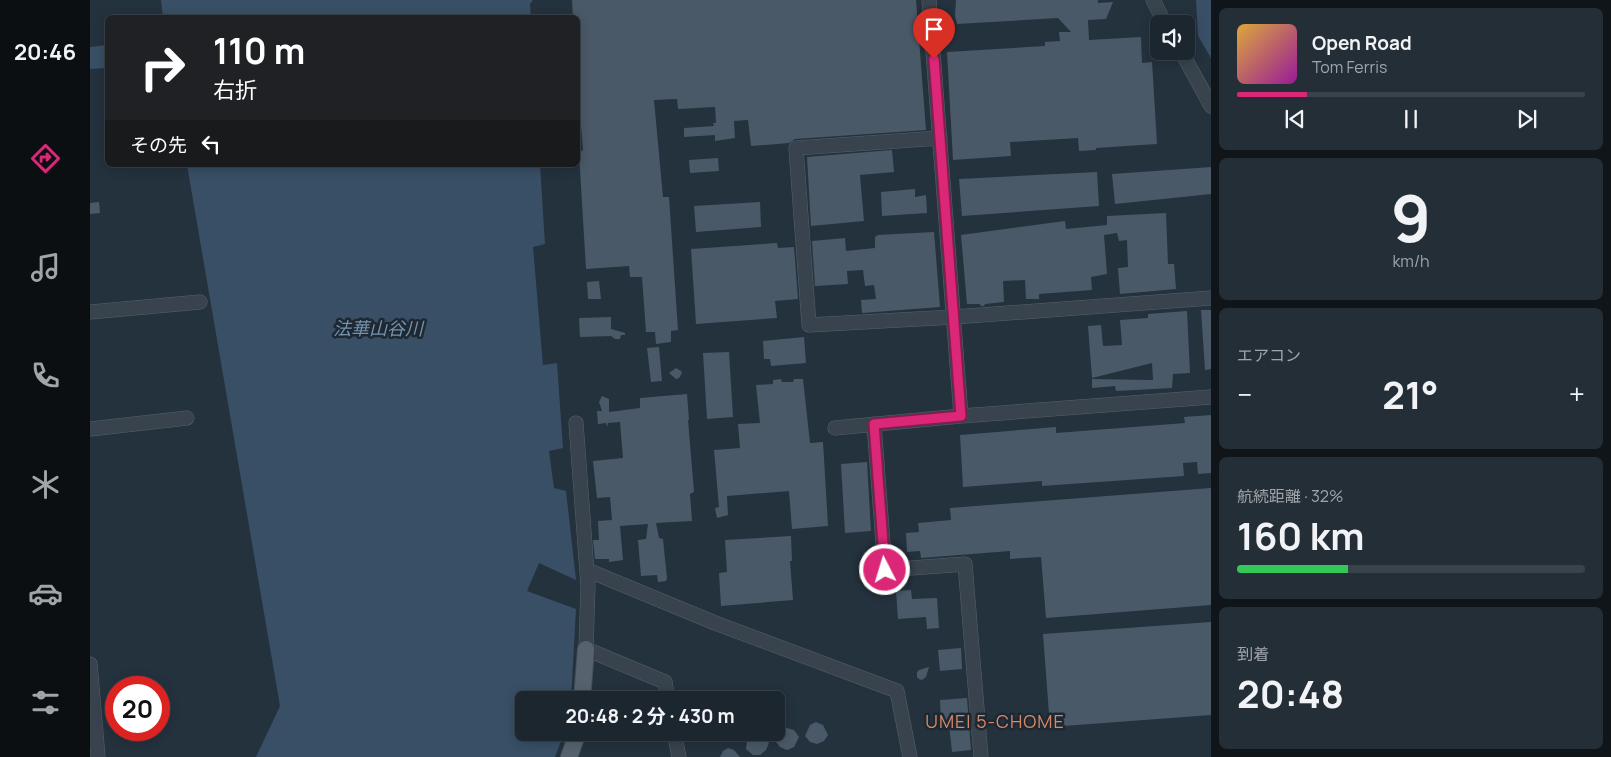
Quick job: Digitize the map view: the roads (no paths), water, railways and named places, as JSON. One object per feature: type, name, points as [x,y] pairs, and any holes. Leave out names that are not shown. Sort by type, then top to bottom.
[{"type":"main road","points":[[583,691],[586,649]]},
{"type":"main road","points":[[569,757],[575,741]]},
{"type":"street","points":[[929,0],[961,416]]},
{"type":"street","points":[[1153,0],[1160,15]]},
{"type":"street","points":[[1186,60],[1211,106]]},
{"type":"street","points":[[940,138],[796,148],[809,325],[954,317],[1211,298]]},
{"type":"street","points":[[90,312],[200,302]]},
{"type":"street","points":[[835,428],[961,416],[1211,397]]},
{"type":"street","points":[[90,429],[187,418]]},
{"type":"street","points":[[576,423],[588,586],[586,649],[665,682],[666,691]]},
{"type":"street","points":[[874,424],[885,570],[965,564],[981,757]]},
{"type":"street","points":[[587,570],[715,623],[897,691],[910,757]]},
{"type":"street","points":[[90,664],[98,757]]},
{"type":"street","points":[[676,741],[679,757]]},
{"type":"water","points":[[161,0],[533,0],[530,4],[531,15],[163,15]]},
{"type":"water","points":[[1196,0],[1211,0],[1211,58],[1198,36]]},
{"type":"water","points":[[105,45],[105,68],[90,69],[90,47]]},
{"type":"water","name":"法華山谷川","points":[[187,167],[540,167],[545,244],[533,247],[543,365],[557,363],[563,448],[549,451],[554,488],[566,491],[576,580],[539,563],[527,591],[576,609],[571,691],[515,691],[515,741],[561,741],[555,757],[256,757],[280,706]]},
{"type":"district","name":"UMEI 5-CHOME","points":[[995,721]]}]
